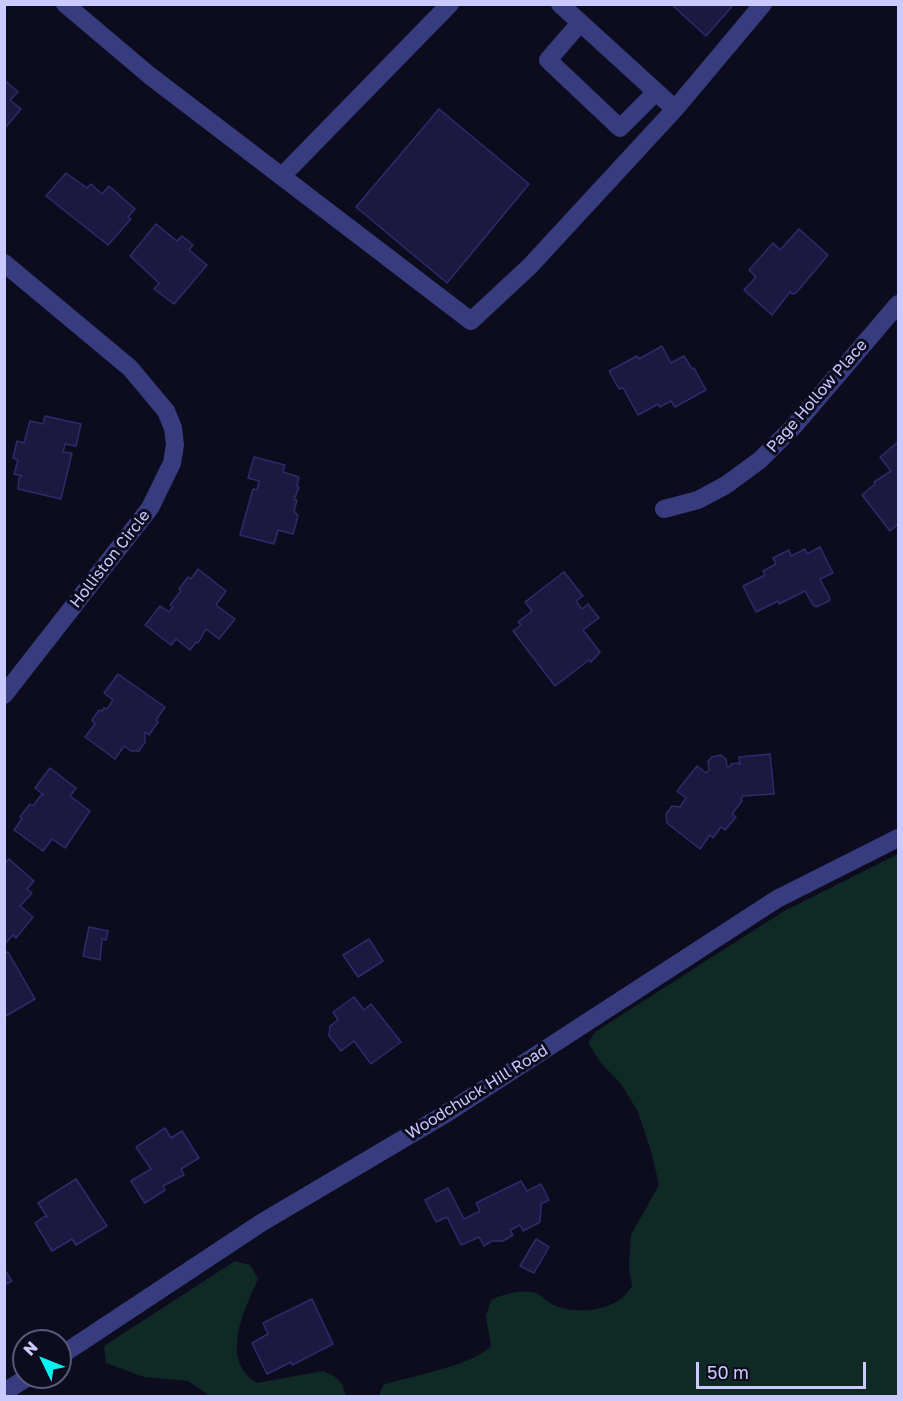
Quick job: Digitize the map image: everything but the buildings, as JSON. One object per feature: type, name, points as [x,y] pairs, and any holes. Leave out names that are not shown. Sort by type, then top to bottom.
[{"type":"street","points":[[65,4],[149,75],[471,321],[530,266],[675,109],[763,4]]},
{"type":"street","points":[[282,176],[450,4]]},
{"type":"street","points":[[560,4],[675,109]]},
{"type":"street","points":[[580,23],[548,60],[620,128],[656,92]]},
{"type":"street","name":"Holliston Circle","points":[[4,263],[130,368],[166,411],[175,446],[172,463],[150,508],[4,695]]},
{"type":"street","name":"Page Hollow Place","points":[[664,508],[698,500],[726,485],[760,460],[795,425],[898,304]]},
{"type":"street","name":"Woodchuck Hill Road","points":[[72,1348],[261,1223],[447,1113],[777,898],[898,838]]},
{"type":"green space","points":[[898,854],[898,1396],[379,1396],[383,1385],[456,1365],[482,1353],[491,1346],[486,1316],[491,1300],[516,1292],[532,1292],[556,1306],[580,1310],[605,1307],[624,1296],[632,1287],[629,1266],[631,1235],[659,1185],[638,1112],[622,1085],[601,1063],[588,1043],[595,1032],[784,911]]},
{"type":"green space","points":[[235,1261],[250,1265],[258,1279],[238,1334],[239,1361],[246,1373],[257,1383],[323,1371],[334,1376],[342,1384],[346,1396],[210,1396],[188,1381],[144,1377],[106,1363],[104,1346]]}]
